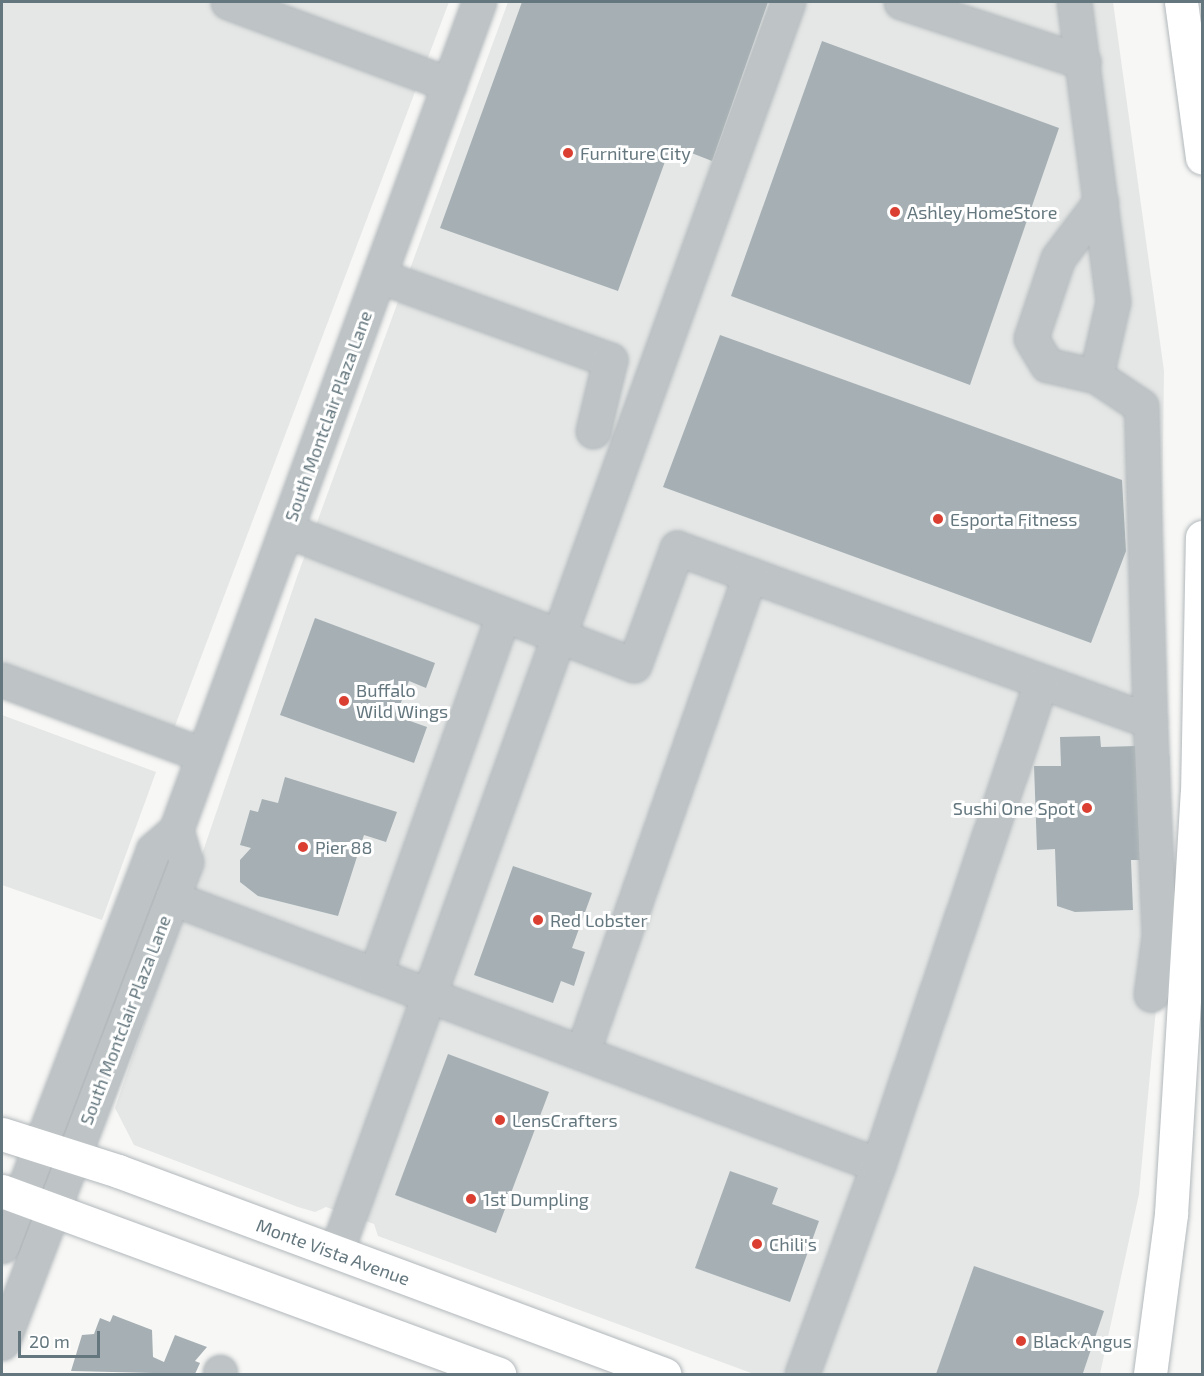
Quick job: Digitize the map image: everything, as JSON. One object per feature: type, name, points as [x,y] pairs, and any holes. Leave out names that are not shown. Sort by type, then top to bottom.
[{"type":"main road","points":[[1181,2],[1203,158]]},
{"type":"main road","points":[[1150,1374],[1172,1214],[1197,794],[1203,537]]},
{"type":"main road","name":"Monte Vista Avenue","points":[[2,1134],[73,1157],[336,1252],[664,1374]]},
{"type":"main road","points":[[11,1195],[499,1374]]},
{"type":"street","points":[[228,2],[449,84]]},
{"type":"street","name":"South Montclair Plaza Lane","points":[[2,1246],[11,1195],[40,1146],[153,850],[176,830],[479,2]]},
{"type":"street","points":[[336,1252],[556,635],[788,2]]},
{"type":"street","points":[[901,2],[1083,62]]},
{"type":"street","points":[[1074,2],[1113,302],[1096,376]]},
{"type":"street","points":[[1101,201],[1058,258],[1031,338],[1047,365],[1096,376],[1141,406],[1159,935],[1150,994]]},
{"type":"street","points":[[379,276],[610,360],[593,431]]},
{"type":"street","points":[[286,530],[634,664],[677,548],[1040,685],[1150,721]]},
{"type":"street","points":[[582,1053],[750,575]]},
{"type":"street","points":[[375,975],[503,615]]},
{"type":"street","points":[[2,680],[204,755]]},
{"type":"street","points":[[802,1374],[878,1165],[1040,685]]},
{"type":"street","name":"South Montclair Plaza Lane","points":[[2,1343],[186,862],[176,830]]},
{"type":"street","points":[[172,897],[878,1165]]},
{"type":"shaded area","points":[[2,2],[449,2],[170,739],[2,678]]},
{"type":"shaded area","points":[[508,2],[1113,2],[1164,371],[1160,678],[1163,746],[1170,757],[1168,878],[1139,1194],[1100,1374],[754,1374],[378,1236],[374,1224],[326,1207],[315,1212],[298,1207],[134,1145],[115,1108],[298,574]]},
{"type":"shaded area","points":[[2,715],[156,772],[102,920],[2,885]]},
{"type":"building","name":"Furniture City","points":[[522,2],[768,2],[712,161],[671,145],[618,291],[440,228]]},
{"type":"building","name":"Ashley HomeStore","points":[[822,41],[1059,128],[970,385],[731,296]]},
{"type":"building","name":"Esporta Fitness","points":[[720,335],[1122,480],[1126,551],[1091,643],[663,487]]},
{"type":"building","name":"Buffalo Wild Wings","points":[[315,618],[435,663],[426,688],[409,681],[396,716],[427,727],[414,763],[280,715]]},
{"type":"building","name":"Sushi One Spot","points":[[1100,736],[1101,747],[1136,746],[1140,860],[1131,860],[1133,910],[1075,912],[1057,906],[1055,849],[1037,850],[1034,766],[1061,766],[1060,737]]},
{"type":"building","name":"Pier 88","points":[[285,777],[397,812],[386,842],[364,835],[338,916],[258,896],[240,882],[240,860],[251,848],[240,845],[250,810],[258,812],[262,799],[278,803]]},
{"type":"building","name":"Red Lobster","points":[[513,866],[592,893],[572,948],[585,952],[574,986],[561,981],[553,1003],[474,975]]},
{"type":"building","points":[[448,1054],[549,1092],[496,1233],[395,1195]]},
{"type":"building","name":"Chili's","points":[[730,1171],[778,1188],[772,1204],[819,1221],[790,1302],[695,1268]]},
{"type":"building","name":"Black Angus","points":[[974,1266],[1104,1311],[1083,1373],[936,1374]]},
{"type":"building","points":[[113,1315],[152,1330],[153,1357],[164,1362],[175,1335],[207,1347],[195,1361],[200,1363],[195,1374],[71,1371],[82,1335],[94,1334],[100,1318],[110,1322]]},
{"type":"place","name":"Furniture City","points":[[568,153]]},
{"type":"place","name":"Ashley HomeStore","points":[[895,212]]},
{"type":"place","name":"Esporta Fitness","points":[[938,519]]},
{"type":"place","name":"Buffalo Wild Wings","points":[[344,701]]},
{"type":"place","name":"Sushi One Spot","points":[[1087,808]]},
{"type":"place","name":"Pier 88","points":[[303,847]]},
{"type":"place","name":"Red Lobster","points":[[538,920]]},
{"type":"place","name":"LensCrafters","points":[[500,1120]]},
{"type":"place","name":"1st Dumpling","points":[[471,1199]]},
{"type":"place","name":"Chili's","points":[[757,1244]]},
{"type":"place","name":"Black Angus","points":[[1021,1341]]}]
